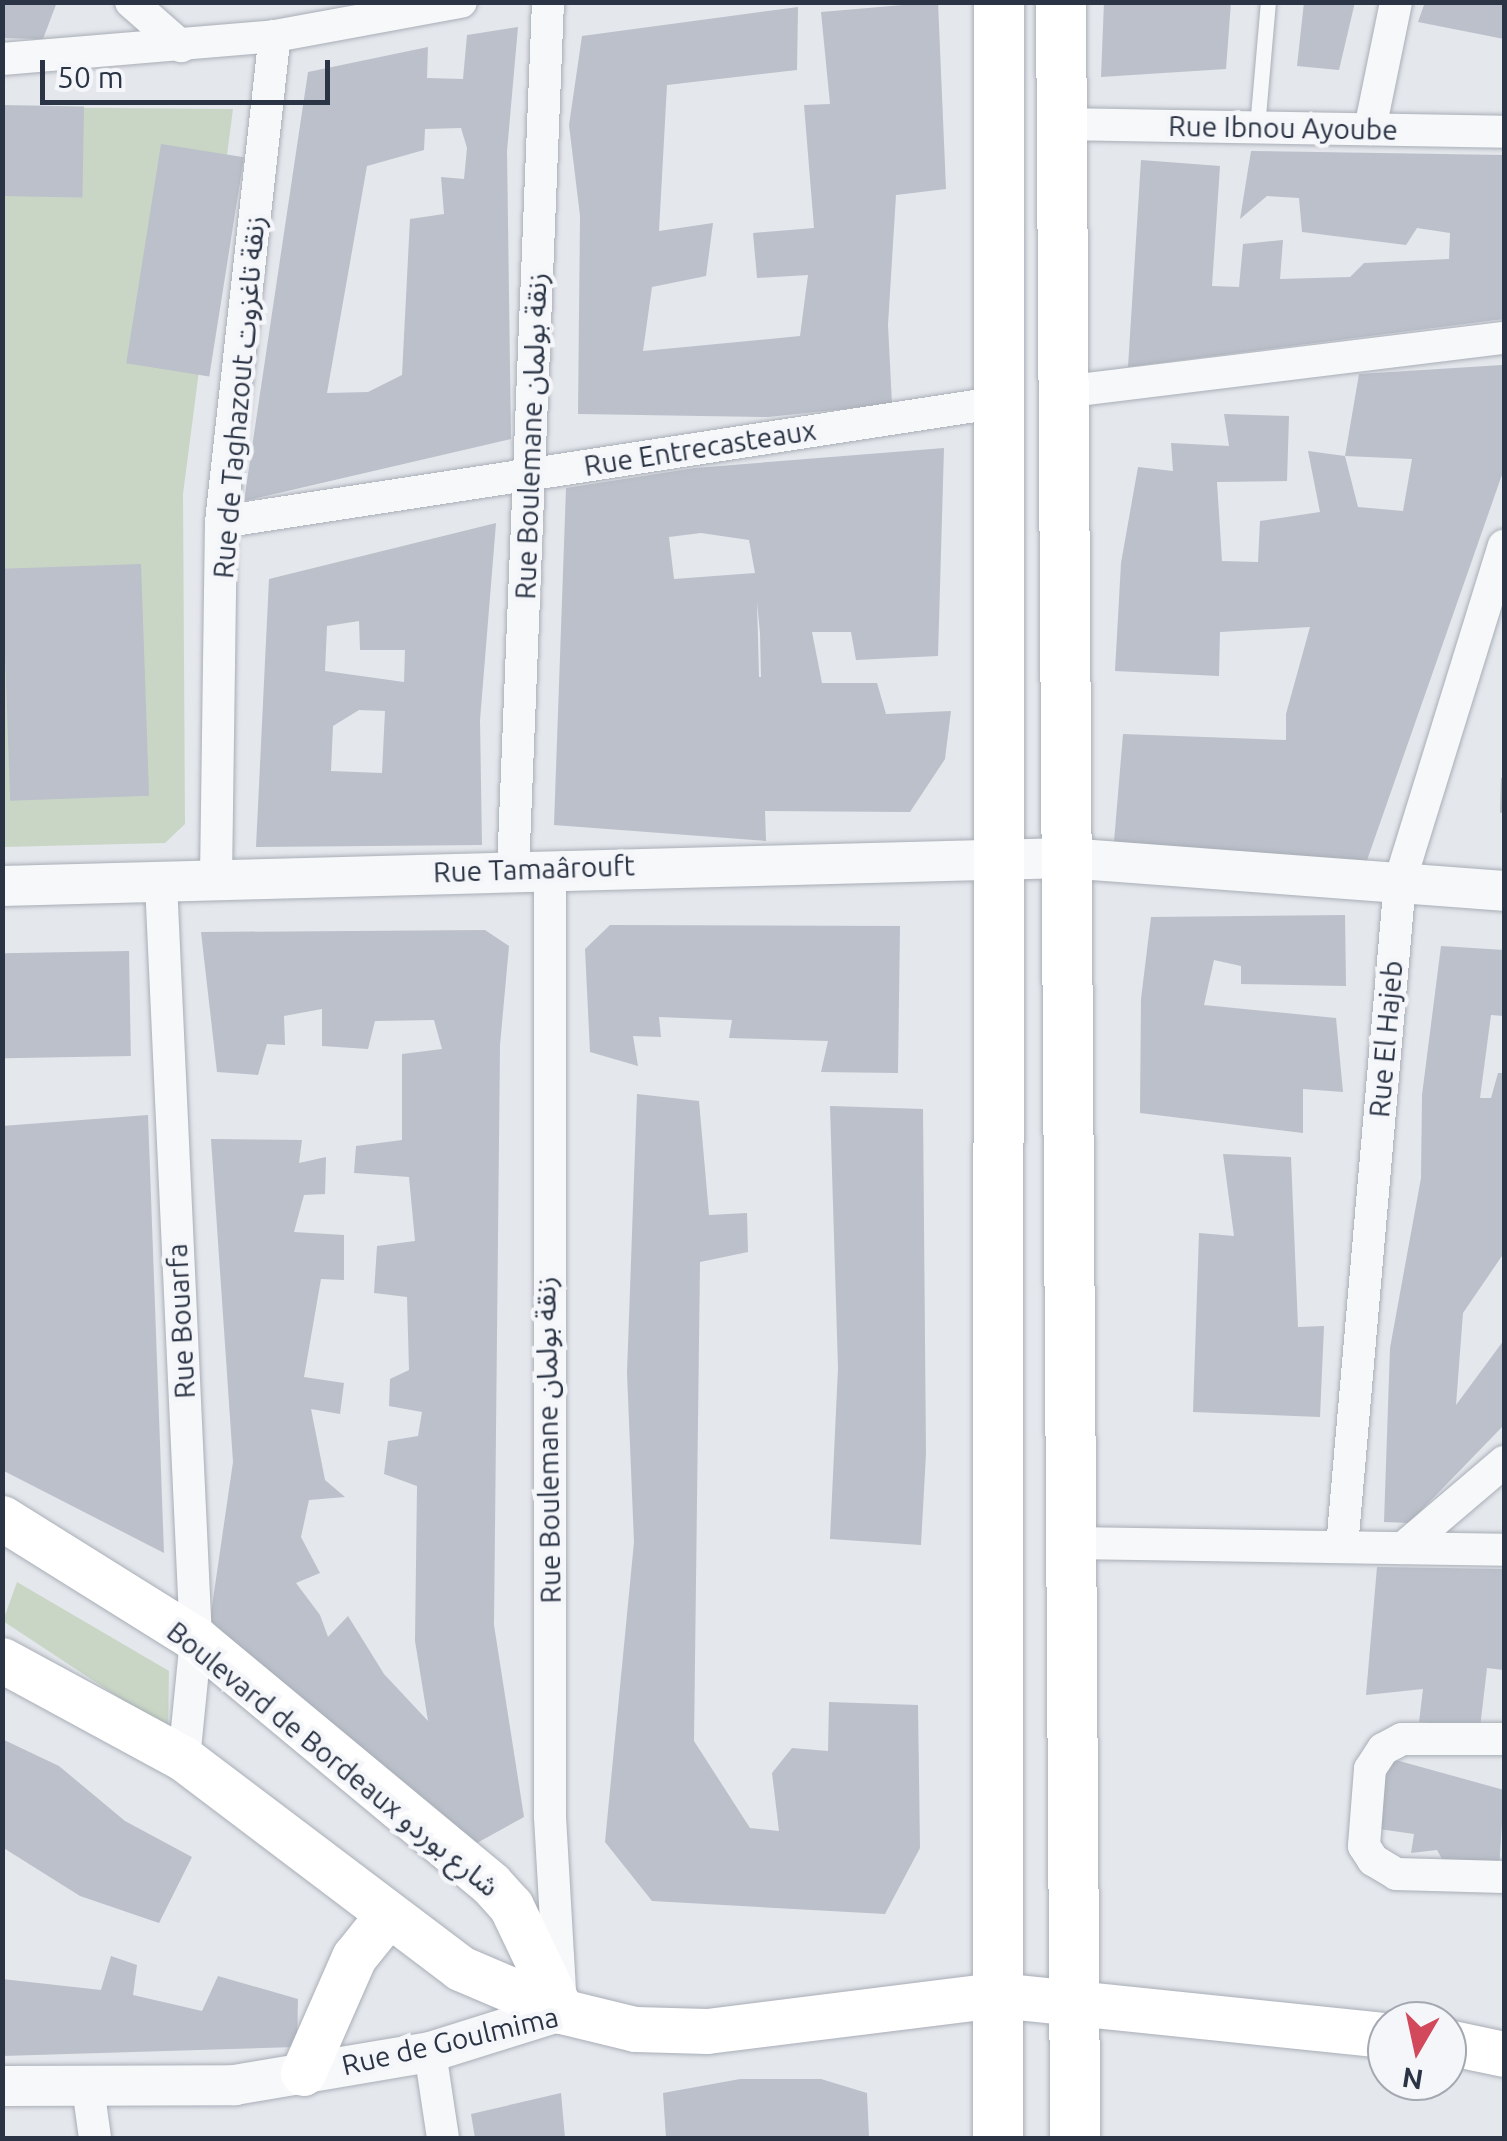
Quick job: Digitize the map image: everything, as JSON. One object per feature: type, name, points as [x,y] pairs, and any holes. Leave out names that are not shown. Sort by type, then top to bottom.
[{"type":"main road","points":[[998,2138],[999,2]]},
{"type":"main road","points":[[1061,2],[1075,2138]]},
{"type":"main road","name":"Boulevard de Bordeaux شارع بوردو","points":[[2,1518],[196,1639],[490,1884],[511,1906],[561,2011]]},
{"type":"main road","points":[[2,1660],[184,1759],[460,1968],[561,2011]]},
{"type":"main road","points":[[303,2073],[354,1957],[387,1916]]},
{"type":"main road","name":"Rue de Goulmima","points":[[561,2011],[635,2029],[707,2031],[997,1995],[1075,1999],[1367,2033]]},
{"type":"street","points":[[132,2],[181,46]]},
{"type":"street","points":[[2,59],[275,36],[461,2]]},
{"type":"street","name":"Rue Boulemane زنقة بولمان","points":[[548,2],[530,475],[531,869],[550,1817],[561,2011]]},
{"type":"street","points":[[1370,130],[1396,2]]},
{"type":"street","name":"Rue de Taghazout زنقة تاغزوت","points":[[216,879],[221,522],[275,36]]},
{"type":"street","name":"Rue Ibnou Ayoube","points":[[1062,124],[1504,132]]},
{"type":"street","points":[[1063,392],[1504,338]]},
{"type":"street","name":"Rue Entrecasteaux","points":[[221,522],[1001,402]]},
{"type":"street","name":"Rue El Hajeb","points":[[1342,1547],[1400,881],[1504,546]]},
{"type":"street","name":"Rue Tamaârouft","points":[[2,886],[531,869],[1066,858],[1504,891]]},
{"type":"street","name":"Rue Bouarfa","points":[[161,883],[196,1639],[184,1759]]},
{"type":"street","points":[[1403,1548],[1504,1462]]},
{"type":"street","points":[[1073,1543],[1504,1550]]},
{"type":"street","points":[[1504,1738],[1402,1740],[1383,1749],[1370,1769],[1364,1846],[1372,1860],[1396,1874],[1504,1877]]},
{"type":"street","name":"Rue de Goulmima","points":[[2,2086],[235,2085],[430,2052],[561,2011]]},
{"type":"street","points":[[430,2052],[443,2138]]},
{"type":"street","points":[[88,2087],[94,2138]]},
{"type":"lane","points":[[1256,127],[1268,2]]},
{"type":"green space","points":[[3,107],[233,109],[183,494],[185,824],[165,843],[3,847]]},
{"type":"green space","points":[[17,1582],[169,1671],[168,1730],[3,1621]]},
{"type":"building","points":[[2,2],[57,2],[43,39],[2,38]]},
{"type":"building","points":[[938,2],[946,189],[896,195],[888,325],[892,404],[768,417],[578,414],[580,216],[569,125],[582,36],[798,7],[797,70],[667,85],[659,231],[713,223],[706,276],[652,287],[643,351],[800,336],[808,275],[757,278],[753,233],[814,228],[804,105],[830,104],[821,12]]},
{"type":"building","points":[[1104,2],[1231,2],[1226,69],[1101,77]]},
{"type":"building","points":[[1304,2],[1355,2],[1339,70],[1297,66]]},
{"type":"building","points":[[1425,2],[1504,2],[1504,39],[1418,22]]},
{"type":"building","points":[[518,27],[507,151],[511,439],[244,501],[308,72],[428,47],[427,78],[463,79],[467,35]],"holes":[[[461,128],[467,148],[464,179],[441,177],[444,214],[410,219],[402,375],[368,392],[327,393],[367,166],[424,150],[425,129]]]},
{"type":"building","points":[[2,105],[84,106],[82,197],[2,196]]},
{"type":"building","points":[[161,144],[244,157],[209,376],[126,363]]},
{"type":"building","points":[[1251,151],[1504,155],[1504,319],[1128,367],[1141,160],[1220,166],[1212,286],[1239,287],[1243,244],[1283,240],[1280,279],[1350,277],[1364,263],[1449,259],[1450,233],[1417,228],[1406,245],[1302,232],[1299,198],[1267,196],[1240,219]]},
{"type":"building","points":[[1502,365],[1504,469],[1365,866],[1114,842],[1123,734],[1286,740],[1286,714],[1310,627],[1220,632],[1219,676],[1115,671],[1121,563],[1138,467],[1173,471],[1171,443],[1229,446],[1224,414],[1289,416],[1287,481],[1217,482],[1222,561],[1258,562],[1260,521],[1320,512],[1308,451],[1345,456],[1359,374]],"holes":[[[1345,456],[1412,459],[1403,511],[1358,507]]]},
{"type":"building","points":[[944,448],[938,656],[856,660],[851,632],[812,632],[822,683],[877,683],[886,714],[951,711],[945,759],[910,812],[765,811],[766,841],[554,825],[566,488],[695,468]],"holes":[[[701,533],[749,540],[755,573],[674,579],[669,537]],[[757,602],[760,633],[761,677],[759,677]]]},
{"type":"building","points":[[496,523],[480,720],[482,845],[256,847],[269,579]],"holes":[[[359,621],[360,650],[405,650],[404,682],[325,671],[327,626]],[[359,710],[385,711],[382,773],[331,771],[333,726]]]},
{"type":"building","points":[[141,564],[149,796],[10,801],[2,569]]},
{"type":"building","points":[[1501,778],[1504,812],[1500,813]]},
{"type":"building","points":[[1345,915],[1346,986],[1241,984],[1241,966],[1214,960],[1204,1005],[1336,1018],[1343,1092],[1303,1089],[1303,1133],[1140,1113],[1141,999],[1151,917]]},
{"type":"building","points":[[610,925],[900,926],[898,1073],[821,1072],[828,1041],[729,1038],[732,1020],[659,1017],[661,1037],[633,1036],[638,1066],[590,1052],[585,949]]},
{"type":"building","points":[[485,930],[509,946],[500,1045],[494,1625],[524,1817],[457,1854],[210,1620],[233,1462],[211,1139],[302,1140],[299,1163],[326,1157],[325,1194],[304,1195],[294,1232],[344,1235],[344,1280],[321,1279],[304,1377],[344,1383],[340,1414],[311,1409],[325,1480],[345,1497],[309,1500],[301,1537],[320,1573],[296,1583],[320,1615],[328,1637],[348,1616],[384,1674],[428,1721],[415,1641],[417,1486],[384,1474],[388,1441],[418,1436],[422,1412],[389,1406],[390,1379],[409,1370],[407,1297],[374,1293],[377,1246],[415,1241],[409,1177],[354,1173],[356,1146],[402,1140],[402,1054],[442,1049],[434,1020],[375,1021],[368,1049],[322,1046],[322,1009],[284,1016],[285,1045],[267,1044],[258,1075],[217,1072],[201,932]]},
{"type":"building","points":[[1441,946],[1504,950],[1504,1016],[1491,1015],[1480,1098],[1491,1098],[1498,1073],[1504,1073],[1504,1253],[1463,1313],[1456,1405],[1504,1340],[1504,1425],[1409,1523],[1384,1522],[1390,1348],[1421,1178],[1422,1095]]},
{"type":"building","points":[[129,951],[131,1056],[4,1058],[2,953]]},
{"type":"building","points":[[637,1094],[699,1101],[709,1215],[747,1213],[748,1252],[700,1262],[694,1741],[750,1828],[779,1831],[772,1773],[792,1748],[828,1751],[829,1702],[918,1705],[920,1848],[885,1914],[652,1901],[605,1842],[634,1542],[627,1373]]},
{"type":"building","points":[[830,1106],[923,1109],[926,1454],[921,1545],[830,1539],[838,1368]]},
{"type":"building","points":[[148,1115],[164,1553],[2,1470],[2,1126]]},
{"type":"building","points":[[1223,1154],[1291,1157],[1298,1327],[1324,1326],[1320,1417],[1193,1412],[1199,1233],[1234,1236]]},
{"type":"building","points":[[1377,1567],[1504,1569],[1504,1670],[1487,1668],[1480,1728],[1419,1722],[1423,1689],[1366,1695]]},
{"type":"building","points":[[2,1739],[59,1766],[125,1821],[192,1857],[159,1923],[80,1896],[2,1847]]},
{"type":"building","points":[[1385,1757],[1504,1790],[1499,1871],[1447,1868],[1437,1850],[1411,1853],[1414,1834],[1372,1828]]},
{"type":"building","points":[[111,1956],[137,1965],[133,1995],[202,2011],[218,1976],[298,1999],[297,2047],[2,2056],[2,1979],[101,1990]]},
{"type":"building","points":[[740,2079],[821,2079],[867,2093],[869,2138],[666,2138],[663,2093]]},
{"type":"building","points":[[561,2093],[565,2138],[475,2138],[471,2114]]}]
